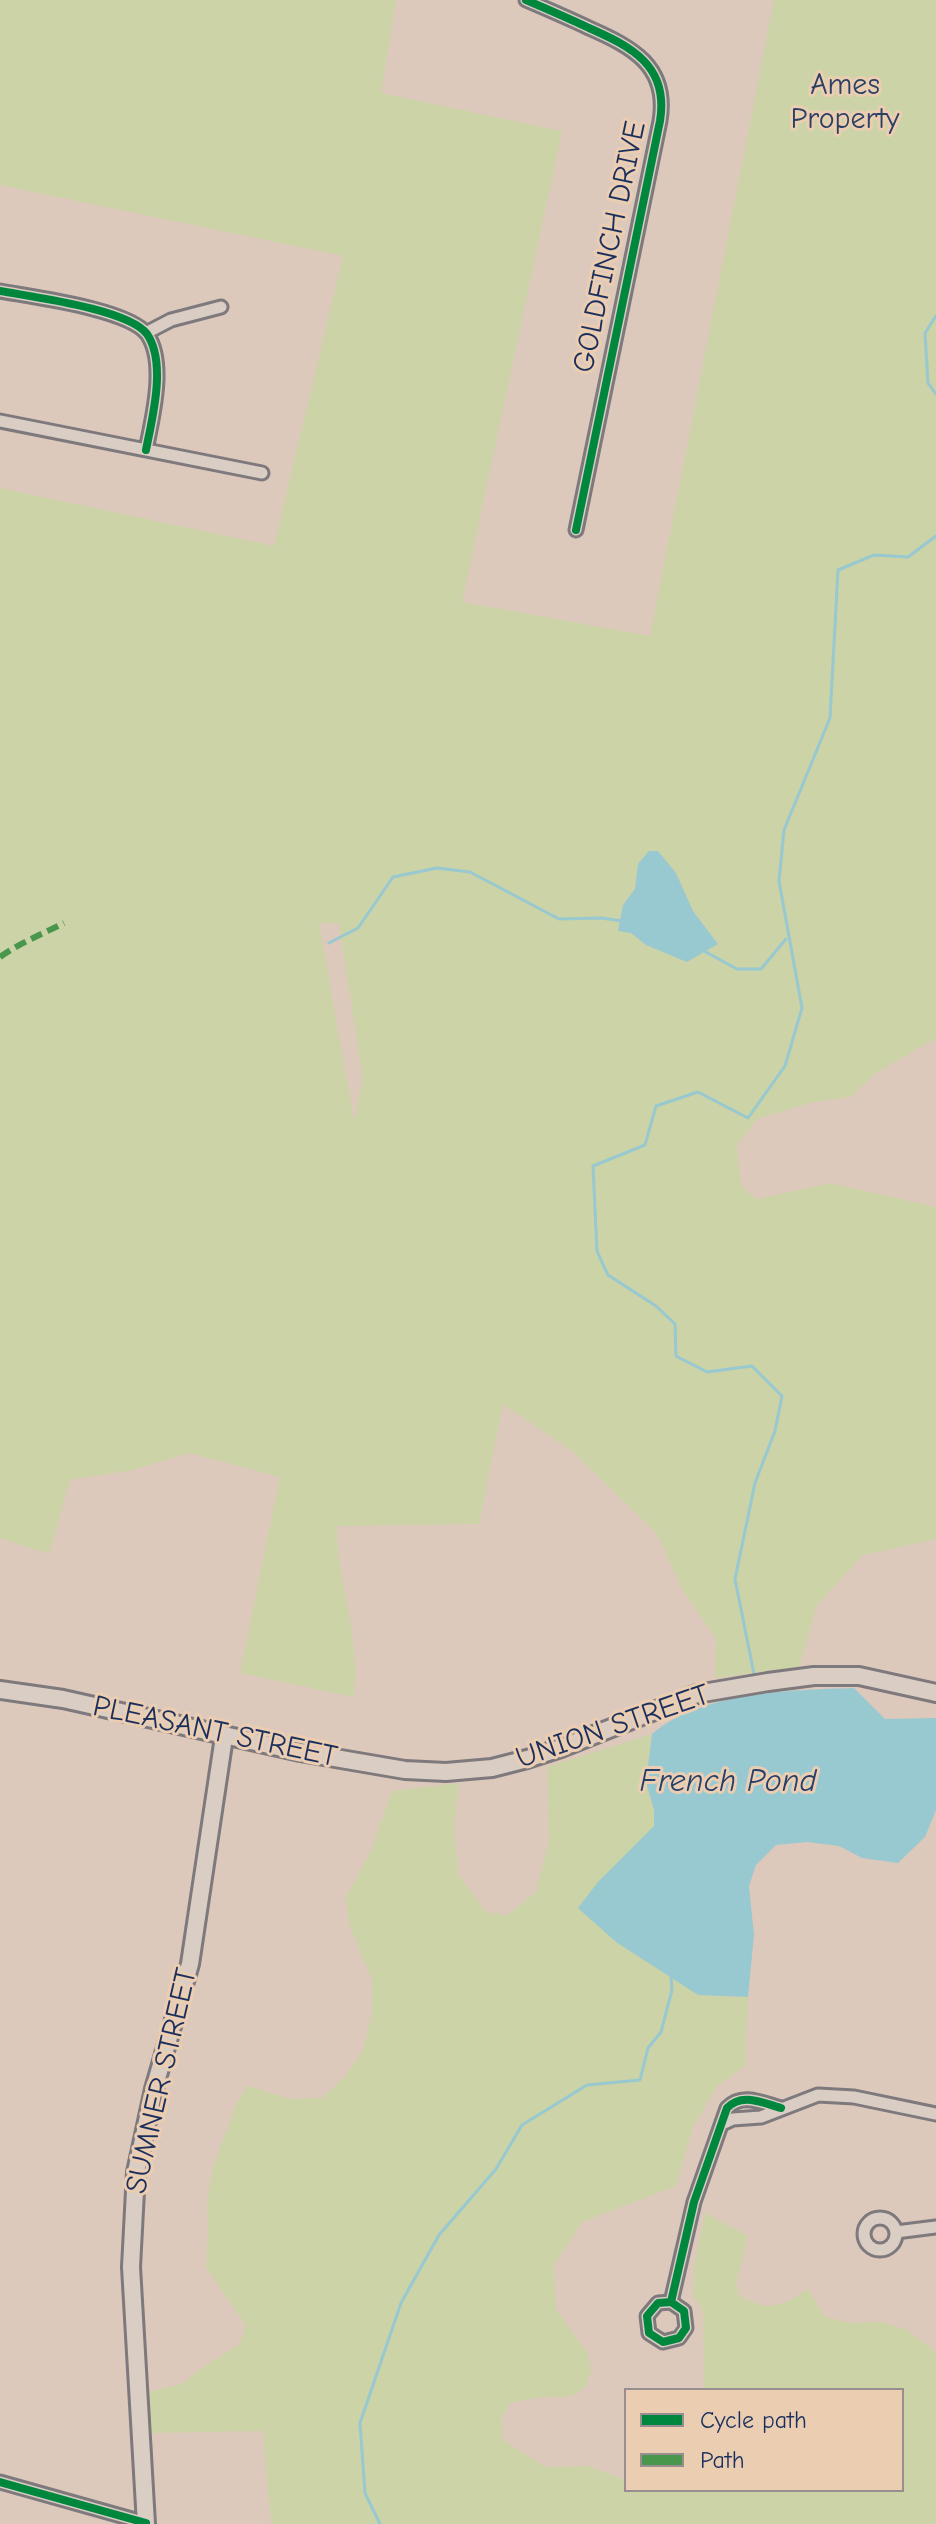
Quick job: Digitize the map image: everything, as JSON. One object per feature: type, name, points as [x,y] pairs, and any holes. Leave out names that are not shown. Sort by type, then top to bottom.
[{"type":"main road","name":"UNION STREET","points":[[431,1772],[492,1768],[527,1759],[697,1694],[768,1682],[814,1676],[859,1676],[936,1693]]},
{"type":"main road","name":"PLEASANT STREET","points":[[0,1690],[63,1699],[224,1737],[357,1762],[431,1772]]},
{"type":"main road","name":"SUMNER STREET","points":[[146,2523],[131,2267],[136,2172],[154,2089],[190,1964],[224,1737]]},
{"type":"street","name":"GOLDFINCH DRIVE","points":[[526,0],[633,49],[654,74],[661,97],[662,113],[576,530]]},
{"type":"street","points":[[0,291],[96,310],[127,321],[146,333],[154,355],[157,382],[146,450]]},
{"type":"street","points":[[146,333],[171,320],[221,307]]},
{"type":"street","points":[[0,421],[262,473]]},
{"type":"street","points":[[722,2124],[733,2119],[761,2117],[818,2095],[837,2095],[936,2114]]},
{"type":"street","points":[[671,2302],[694,2202],[727,2108],[737,2101],[755,2100],[781,2108]]},
{"type":"street","points":[[896,2232],[936,2227]]},
{"type":"street","points":[[0,2482],[146,2523]]},
{"type":"green space","name":"Ames Property","points":[[0,0],[396,0],[381,93],[562,131],[462,602],[650,636],[774,0],[936,0],[936,1038],[876,1073],[851,1097],[813,1102],[757,1119],[737,1145],[741,1186],[757,1199],[830,1183],[936,1207],[936,1539],[863,1555],[817,1605],[799,1667],[715,1678],[716,1638],[682,1589],[657,1534],[572,1451],[503,1404],[479,1524],[337,1526],[355,1654],[354,1697],[240,1673],[280,1477],[189,1453],[133,1470],[70,1480],[49,1554],[0,1538],[0,488],[274,546],[343,256],[0,185]],"holes":[[[638,864],[676,873],[693,911],[718,944],[646,945],[631,933],[623,906],[635,889]],[[319,923],[339,923],[363,1080],[354,1121]]]},
{"type":"green space","points":[[652,1734],[646,1782],[654,1810],[654,1826],[624,1859],[698,1995],[748,1997],[745,2066],[717,2086],[693,2127],[676,2186],[582,2222],[554,2265],[556,2309],[588,2354],[591,2370],[586,2386],[573,2396],[510,2403],[501,2419],[503,2440],[545,2467],[588,2466],[624,2479],[624,2492],[904,2492],[904,2388],[704,2388],[703,2312],[693,2294],[695,2262],[705,2213],[748,2236],[736,2284],[740,2296],[768,2306],[783,2303],[808,2289],[824,2316],[848,2323],[880,2322],[905,2329],[932,2348],[936,2355],[936,2524],[271,2524],[263,2431],[150,2433],[148,2392],[182,2384],[201,2368],[239,2345],[246,2325],[206,2267],[207,2206],[213,2167],[236,2105],[247,2086],[291,2099],[322,2098],[346,2076],[363,2049],[372,2014],[372,1980],[349,1924],[346,1897],[371,1851],[392,1791],[459,1783],[454,1826],[458,1874],[486,1912],[507,1915],[536,1892],[549,1841],[547,1767]]},
{"type":"water","points":[[649,851],[658,851],[676,873],[693,911],[718,944],[687,962],[646,945],[631,933],[618,931],[623,905],[635,889],[638,864]]},
{"type":"water","name":"French Pond","points":[[854,1688],[885,1719],[936,1718],[936,1810],[925,1837],[898,1863],[862,1858],[839,1846],[807,1842],[776,1845],[756,1865],[749,1886],[754,1935],[748,1997],[698,1995],[616,1942],[578,1908],[598,1882],[654,1826],[654,1810],[646,1782],[652,1734],[672,1720],[721,1702],[775,1692]]},
{"type":"waterway","points":[[936,316],[925,333],[928,383],[936,394]]},
{"type":"waterway","points":[[754,1674],[735,1579],[755,1483],[775,1431],[782,1396],[752,1366],[707,1372],[676,1356],[675,1324],[656,1306],[608,1275],[597,1251],[593,1166],[645,1145],[656,1106],[698,1092],[748,1118],[785,1066],[802,1008],[779,881],[784,830],[830,718],[838,570],[874,555],[908,557],[936,536]]},
{"type":"waterway","points":[[329,943],[358,928],[393,877],[437,868],[470,872],[559,919],[622,921]]},
{"type":"waterway","points":[[704,951],[737,969],[761,969],[786,939]]},
{"type":"waterway","points":[[380,2524],[365,2493],[360,2423],[401,2303],[439,2235],[496,2169],[522,2125],[587,2085],[640,2080],[648,2048],[661,2032],[672,1990],[671,1975]]},
{"type":"marked path","points":[[0,957],[64,923]]},
{"type":"cycle path","points":[[526,0],[633,51],[653,72],[661,102],[660,121],[576,530]]},
{"type":"cycle path","points":[[0,291],[101,311],[137,325],[147,334],[153,346],[157,375],[146,450]]},
{"type":"cycle path","points":[[671,2302],[658,2303],[647,2316],[649,2333],[663,2342],[679,2338],[686,2328],[684,2311],[671,2302],[694,2202],[727,2108],[746,2100],[781,2108]]},
{"type":"cycle path","points":[[0,2482],[146,2523]]}]
